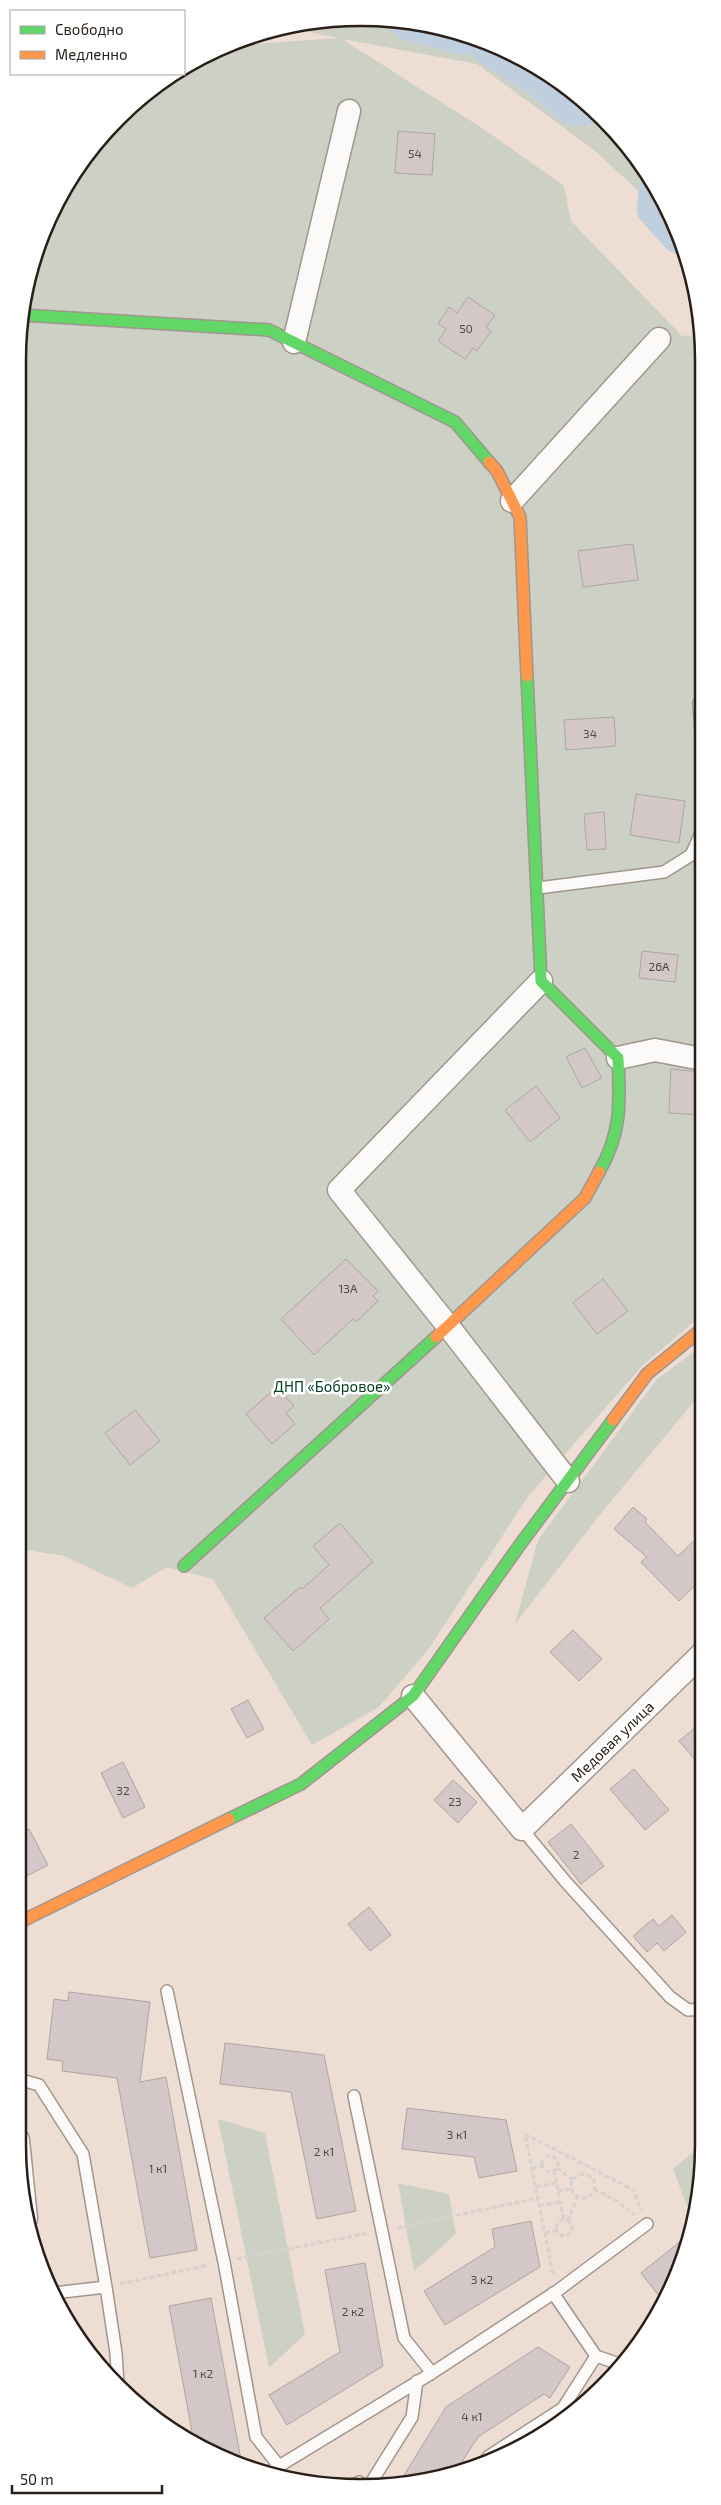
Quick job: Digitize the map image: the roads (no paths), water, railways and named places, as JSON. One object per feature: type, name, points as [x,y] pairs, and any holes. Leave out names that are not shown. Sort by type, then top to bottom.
[{"type":"street","points":[[294,342],[350,111]]},
{"type":"street","points":[[29,315],[269,330],[455,422],[498,471],[520,517],[541,981],[618,1058],[620,1111],[612,1150],[585,1198],[448,1326],[184,1566]]},
{"type":"street","points":[[512,501],[659,339]]},
{"type":"street","points":[[541,981],[339,1190],[448,1326],[568,1481]]},
{"type":"street","points":[[618,1058],[655,1050],[695,1058]]},
{"type":"street","points":[[26,1919],[301,1784],[413,1696],[647,1374],[695,1335]]},
{"type":"street","name":"Медовая улица","points":[[522,1829],[695,1661]]},
{"type":"street","points":[[413,1696],[522,1829]]},
{"type":"lane","points":[[538,888],[664,872],[691,855],[695,846]]},
{"type":"lane","points":[[522,1829],[565,1881],[670,1997],[688,2010],[695,2010]]},
{"type":"lane","points":[[167,1991],[224,2262],[256,2437],[279,2466]]},
{"type":"lane","points":[[26,2081],[39,2085],[83,2154],[106,2287],[117,2374]]},
{"type":"lane","points":[[354,2096],[404,2338],[432,2372]]},
{"type":"lane","points":[[276,2468],[417,2382],[555,2292],[647,2224]]},
{"type":"lane","points":[[61,2292],[106,2287]]},
{"type":"lane","points":[[555,2292],[596,2356],[614,2362]]},
{"type":"lane","points":[[504,2446],[563,2408],[596,2356]]},
{"type":"lane","points":[[372,2478],[412,2417],[417,2382]]},
{"type":"waterway","points":[[524,69],[540,79]]},
{"type":"waterway","points":[[540,79],[572,107],[579,107]]},
{"type":"waterway","points":[[655,204],[655,209],[661,216]]},
{"type":"park label","name":"ДНП «Бобровое»","points":[[332,1386]]}]
